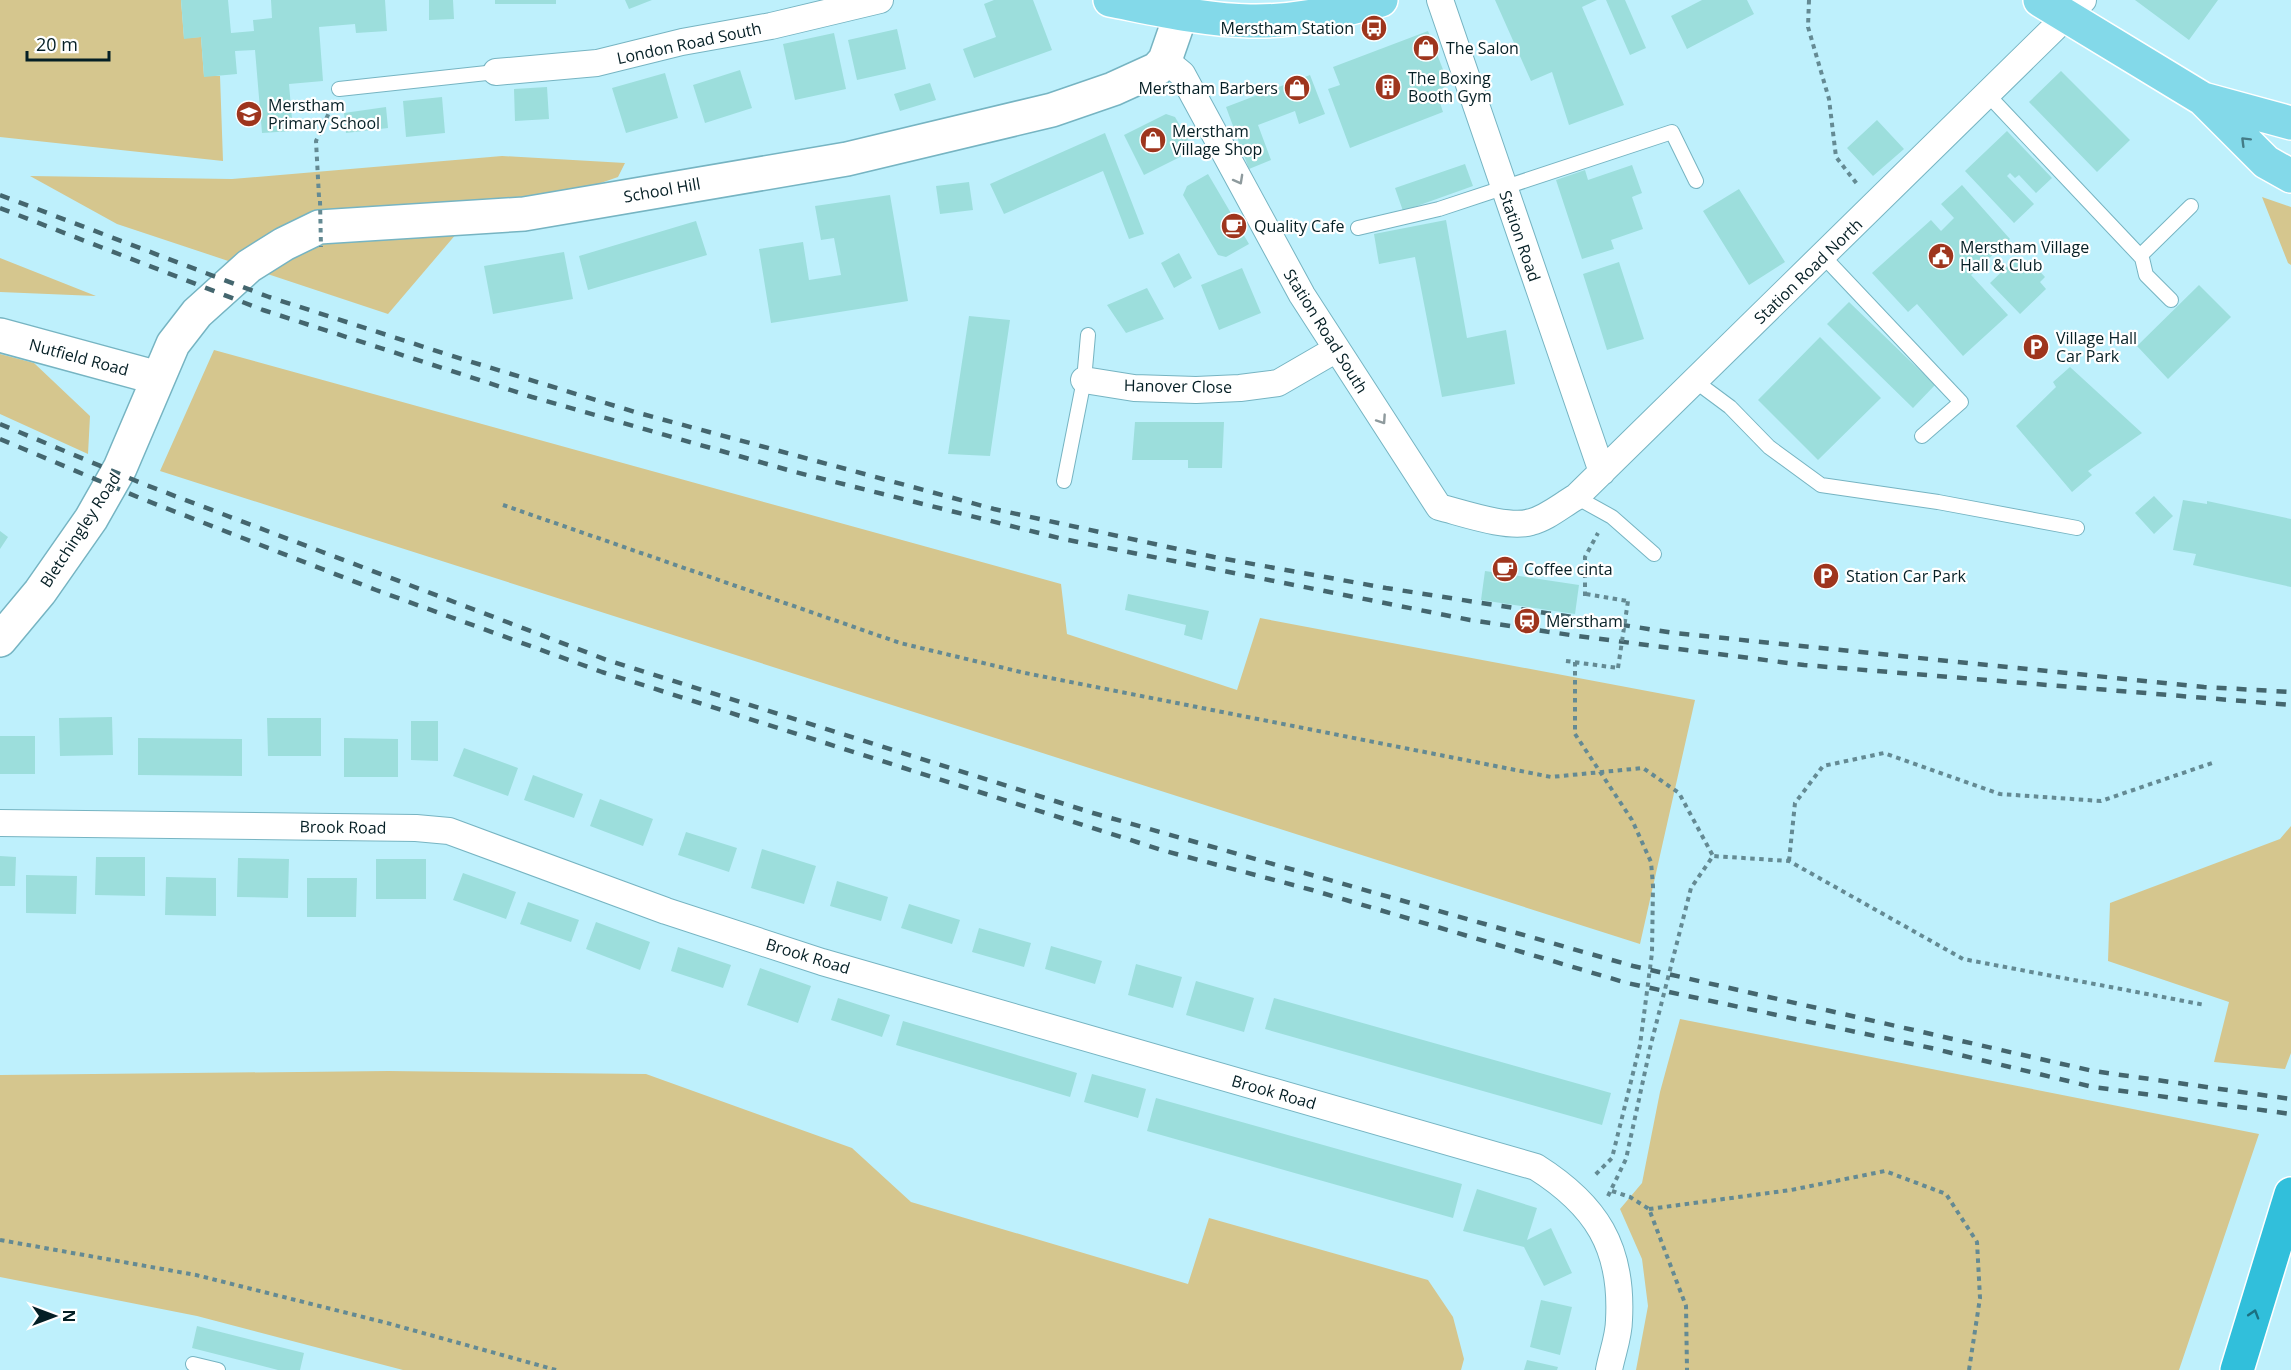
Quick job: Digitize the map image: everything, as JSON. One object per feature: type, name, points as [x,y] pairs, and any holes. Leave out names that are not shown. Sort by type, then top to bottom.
[{"type":"highway","points":[[2237,1370],[2291,1194]]},
{"type":"main road","points":[[1110,0],[1181,14],[1250,21],[1294,9],[1335,13],[1381,0]]},
{"type":"main road","points":[[2063,6],[2204,99],[2266,162],[2291,176]]},
{"type":"main road","points":[[2204,99],[2291,123]]},
{"type":"street","name":"London Road South","points":[[496,72],[597,63],[682,42],[781,24],[880,0]]},
{"type":"street","name":"Station Road","points":[[1440,0],[1602,472]]},
{"type":"street","name":"Station Road North","points":[[1544,517],[1576,497],[1988,95],[2063,6]]},
{"type":"street","points":[[1165,60],[1181,14]]},
{"type":"street","name":"Station Road South","points":[[1165,60],[1182,74],[1302,295],[1335,350],[1439,507],[1516,523],[1531,523],[1544,517]]},
{"type":"street","name":"School Hill","points":[[158,378],[173,344],[197,313],[249,266],[284,244],[319,227],[524,214],[847,159],[1052,110],[1146,76],[1165,60]]},
{"type":"street","name":"Nutfield Road","points":[[0,335],[158,378]]},
{"type":"street","name":"Hanover Close","points":[[1084,380],[1134,388],[1196,390],[1240,388],[1278,383],[1335,350]]},
{"type":"street","name":"Bletchingley Road","points":[[0,640],[40,592],[91,519],[120,468],[158,378]]},
{"type":"street","name":"Brook Road","points":[[0,823],[416,828],[449,831],[666,911],[822,962],[1536,1167],[1561,1183],[1591,1211],[1609,1245],[1618,1278],[1619,1322],[1609,1370]]},
{"type":"lane","points":[[339,89],[496,72]]},
{"type":"lane","points":[[1988,95],[2140,256],[2146,275],[2171,300]]},
{"type":"lane","points":[[1359,228],[1439,209],[1672,132],[1696,181]]},
{"type":"lane","points":[[2140,256],[2191,206]]},
{"type":"lane","points":[[1822,256],[1961,402],[1922,436]]},
{"type":"lane","points":[[1064,481],[1084,380],[1088,335]]},
{"type":"lane","points":[[1695,381],[1730,407],[1769,447],[1821,485],[1938,502],[2078,528]]},
{"type":"lane","points":[[1576,497],[1608,514],[1654,554]]},
{"type":"lane","points":[[193,1364],[218,1370]]},
{"type":"path","points":[[1809,0],[1808,27],[1829,99],[1836,157],[1874,206]]},
{"type":"path","points":[[321,247],[316,141],[339,89]]},
{"type":"path","points":[[503,505],[900,643],[1025,673],[1551,777],[1643,768],[1679,793],[1713,856]]},
{"type":"path","points":[[1566,661],[1618,668],[1628,601],[1585,595],[1585,557],[1608,514]]},
{"type":"path","points":[[1575,662],[1575,734],[1632,820],[1651,862],[1653,908],[1652,953],[1640,1045],[1612,1158],[1590,1181]]},
{"type":"path","points":[[1789,861],[1795,803],[1823,766],[1884,753],[2000,794],[2100,801],[2215,762]]},
{"type":"path","points":[[1713,856],[1789,861],[1963,959],[2205,1005]]},
{"type":"path","points":[[1687,1370],[1686,1306],[1649,1209],[1630,1197],[1612,1191],[1626,1159],[1651,1044],[1691,888],[1713,856]]},
{"type":"path","points":[[1649,1209],[1791,1190],[1885,1172],[1946,1194],[1977,1242],[1980,1298],[1969,1370]]},
{"type":"path","points":[[0,1240],[196,1275],[387,1323],[556,1370]]},
{"type":"shaded area","points":[[0,0],[181,0],[184,38],[201,37],[204,76],[220,76],[223,161],[0,137]]},
{"type":"shaded area","points":[[502,156],[625,163],[618,177],[457,233],[388,314],[117,224],[30,176],[232,179]]},
{"type":"shaded area","points":[[2262,197],[2291,207],[2291,265],[2288,263]]},
{"type":"shaded area","points":[[0,258],[96,296],[0,292]]},
{"type":"shaded area","points":[[214,350],[1061,584],[1067,634],[1237,690],[1260,618],[1695,700],[1640,944],[160,471]]},
{"type":"shaded area","points":[[0,354],[34,363],[90,416],[88,454],[0,414]]},
{"type":"shaded area","points":[[2291,826],[2291,1053],[2285,1069],[2214,1062],[2229,1002],[2108,961],[2110,903],[2280,839]]},
{"type":"shaded area","points":[[1680,1019],[2259,1134],[2179,1370],[1636,1370],[1648,1306],[1642,1259],[1620,1209],[1642,1183],[1660,1092]]},
{"type":"shaded area","points":[[388,1071],[646,1074],[852,1148],[911,1202],[1188,1284],[1209,1218],[1428,1280],[1453,1317],[1464,1359],[1461,1370],[403,1370],[197,1316],[0,1277],[0,1075]]},
{"type":"building","points":[[181,0],[228,0],[231,33],[254,31],[253,20],[272,18],[271,0],[385,0],[387,31],[356,33],[355,24],[319,27],[323,81],[289,84],[293,131],[262,133],[255,50],[235,51],[237,74],[204,77],[201,37],[184,39]]},
{"type":"building","points":[[429,0],[453,0],[454,19],[429,20]]},
{"type":"building","points":[[495,0],[556,0],[556,4],[495,4]]},
{"type":"building","points":[[625,0],[652,0],[629,9]]},
{"type":"building","points":[[994,0],[1033,0],[1052,50],[974,78],[963,49],[996,37],[984,4]]},
{"type":"building","points":[[1495,0],[1597,0],[1582,7],[1624,105],[1569,125],[1552,72],[1531,81]]},
{"type":"building","points":[[1606,0],[1625,0],[1646,48],[1630,55]]},
{"type":"building","points":[[1702,0],[1747,0],[1754,14],[1687,49],[1671,16]]},
{"type":"building","points":[[2135,0],[2218,0],[2189,40]]},
{"type":"building","points":[[897,29],[906,69],[857,80],[848,40]]},
{"type":"building","name":"The Boxing Booth Gym","points":[[1428,31],[1449,85],[1436,91],[1443,112],[1350,148],[1328,89],[1340,85],[1333,67]]},
{"type":"building","points":[[834,33],[846,89],[795,100],[783,44]]},
{"type":"building","points":[[740,70],[752,108],[705,123],[693,85]]},
{"type":"building","points":[[2061,71],[2130,140],[2097,172],[2029,102]]},
{"type":"building","points":[[665,73],[678,118],[626,133],[612,88]]},
{"type":"building","points":[[1310,75],[1325,114],[1299,124],[1295,111],[1258,125],[1271,160],[1249,169],[1226,107]]},
{"type":"building","points":[[930,83],[936,100],[900,111],[894,94]]},
{"type":"building","points":[[547,87],[549,119],[515,121],[514,89]]},
{"type":"building","points":[[442,97],[445,133],[406,137],[403,101]]},
{"type":"building","points":[[386,107],[388,128],[346,133],[344,113]]},
{"type":"building","points":[[1166,114],[1175,117],[1194,150],[1144,175],[1124,135]]},
{"type":"building","points":[[1877,120],[1904,149],[1873,176],[1847,148]]},
{"type":"building","points":[[2007,131],[2052,178],[2036,193],[2019,175],[2015,178],[2010,173],[2007,176],[2034,204],[2014,223],[1965,171]]},
{"type":"building","points":[[1105,133],[1144,234],[1129,239],[1103,171],[1004,214],[990,184]]},
{"type":"building","points":[[1465,164],[1473,186],[1403,211],[1395,188]]},
{"type":"building","points":[[1632,165],[1642,193],[1632,197],[1643,229],[1611,240],[1614,249],[1582,259],[1556,180],[1585,170],[1588,180]]},
{"type":"building","points":[[1208,174],[1249,244],[1226,257],[1218,255],[1183,195],[1187,186]]},
{"type":"building","points":[[969,182],[973,210],[940,214],[936,186]]},
{"type":"building","name":"Merstham Village Hall & Club","points":[[1962,185],[2010,239],[1971,275],[2008,315],[1963,356],[1917,304],[1908,312],[1872,273],[1931,220],[1941,231],[1954,218],[1941,204]]},
{"type":"building","points":[[1739,189],[1785,262],[1749,285],[1703,211]]},
{"type":"building","points":[[890,195],[908,301],[771,323],[759,249],[803,242],[809,280],[841,275],[834,238],[821,240],[815,206]]},
{"type":"building","points":[[1446,220],[1467,338],[1506,330],[1515,384],[1442,397],[1415,257],[1379,264],[1374,234]]},
{"type":"building","points":[[696,221],[707,255],[588,290],[579,256]]},
{"type":"building","points":[[564,252],[573,299],[493,314],[484,266]]},
{"type":"building","points":[[1179,253],[1192,278],[1174,288],[1161,263]]},
{"type":"building","points":[[2016,258],[2025,268],[2031,262],[2045,277],[2040,282],[2046,289],[2020,314],[1990,283]]},
{"type":"building","points":[[1619,262],[1644,339],[1607,350],[1583,274]]},
{"type":"building","points":[[1242,268],[1261,313],[1219,330],[1201,285]]},
{"type":"building","points":[[2199,285],[2231,317],[2168,379],[2137,346]]},
{"type":"building","points":[[1147,288],[1164,319],[1126,333],[1107,305]]},
{"type":"building","points":[[1849,302],[1935,385],[1913,408],[1827,324]]},
{"type":"building","points":[[969,316],[1010,320],[990,456],[948,454]]},
{"type":"building","points":[[1820,337],[1881,398],[1818,460],[1758,400]]},
{"type":"building","points":[[2070,367],[2142,433],[2088,471],[2092,475],[2072,492],[2016,426],[2056,387],[2053,382]]},
{"type":"building","points":[[1135,422],[1224,422],[1222,468],[1188,468],[1188,460],[1132,460]]},
{"type":"building","points":[[2154,496],[2173,516],[2154,534],[2135,513]]},
{"type":"building","points":[[2183,500],[2207,504],[2207,501],[2291,519],[2291,587],[2193,565],[2196,554],[2173,550]]},
{"type":"building","points":[[0,531],[8,537],[0,549]]},
{"type":"building","points":[[1485,571],[1579,585],[1575,614],[1481,600]]},
{"type":"building","points":[[1128,594],[1209,611],[1202,640],[1184,635],[1186,625],[1125,610]]},
{"type":"building","points":[[112,717],[113,755],[60,756],[59,718]]},
{"type":"building","points":[[267,718],[321,718],[321,756],[268,756]]},
{"type":"building","points":[[411,721],[438,721],[438,761],[411,760]]},
{"type":"building","points":[[0,736],[35,736],[35,774],[0,774]]},
{"type":"building","points":[[138,738],[242,739],[242,776],[138,775]]},
{"type":"building","points":[[344,738],[398,739],[398,777],[344,777]]},
{"type":"building","points":[[464,748],[518,768],[508,796],[453,776]]},
{"type":"building","points":[[533,775],[583,794],[574,818],[524,800]]},
{"type":"building","points":[[600,799],[653,819],[643,846],[590,826]]},
{"type":"building","points":[[686,832],[737,848],[729,872],[678,855]]},
{"type":"building","points":[[762,849],[816,866],[804,904],[751,888]]},
{"type":"building","points":[[0,856],[16,857],[15,886],[0,886]]},
{"type":"building","points":[[96,857],[145,857],[145,896],[95,895]]},
{"type":"building","points":[[238,858],[289,859],[288,898],[237,897]]},
{"type":"building","points":[[376,859],[426,859],[426,899],[376,899]]},
{"type":"building","points":[[463,873],[516,892],[506,919],[453,900]]},
{"type":"building","points":[[26,875],[77,876],[76,914],[26,913]]},
{"type":"building","points":[[166,877],[216,878],[216,916],[165,915]]},
{"type":"building","points":[[307,878],[357,878],[356,917],[307,917]]},
{"type":"building","points":[[837,881],[888,897],[881,921],[830,906]]},
{"type":"building","points":[[528,902],[579,920],[571,942],[520,924]]},
{"type":"building","points":[[909,904],[960,920],[952,944],[901,928]]},
{"type":"building","points":[[596,922],[650,942],[640,970],[586,949]]},
{"type":"building","points":[[979,928],[1031,943],[1024,967],[972,952]]},
{"type":"building","points":[[1051,946],[1102,961],[1095,984],[1045,969]]},
{"type":"building","points":[[678,947],[731,965],[723,988],[671,971]]},
{"type":"building","points":[[1136,964],[1182,977],[1173,1008],[1128,995]]},
{"type":"building","points":[[760,968],[811,986],[798,1023],[747,1005]]},
{"type":"building","points":[[1196,981],[1254,998],[1244,1032],[1186,1015]]},
{"type":"building","points":[[838,998],[890,1015],[882,1037],[831,1020]]},
{"type":"building","points":[[1274,998],[1611,1093],[1602,1125],[1265,1029]]},
{"type":"building","points":[[903,1021],[1077,1073],[1070,1097],[896,1045]]},
{"type":"building","points":[[1092,1074],[1146,1089],[1138,1118],[1084,1102]]},
{"type":"building","points":[[1156,1098],[1462,1184],[1453,1218],[1147,1131]]},
{"type":"building","points":[[1477,1189],[1537,1208],[1527,1240],[1551,1228],[1572,1273],[1544,1286],[1524,1247],[1463,1231]]},
{"type":"building","points":[[1541,1300],[1572,1307],[1560,1355],[1530,1347]]},
{"type":"building","points":[[197,1326],[304,1353],[300,1370],[278,1370],[192,1348]]},
{"type":"building","points":[[1527,1360],[1558,1367],[1557,1370],[1524,1370]]},
{"type":"railway","points":[[0,195],[269,297],[635,412],[994,509],[1214,557],[1386,588],[1674,633],[2204,687],[2291,692]]},
{"type":"railway","points":[[0,208],[263,310],[532,397],[795,472],[1063,539],[1470,620],[1577,636],[1804,665],[2291,705]]},
{"type":"railway","points":[[0,424],[146,485],[607,660],[1093,813],[1633,966],[2093,1071],[2291,1099]]},
{"type":"railway","points":[[0,439],[140,498],[376,590],[602,672],[1165,851],[1312,890],[1627,983],[1931,1048],[2093,1087],[2291,1114]]},
{"type":"place","name":"Merstham Station","points":[[1374,28]]},
{"type":"place","name":"The Salon","points":[[1426,48]]},
{"type":"place","name":"The Boxing Booth Gym","points":[[1388,87]]},
{"type":"place","name":"Merstham Barbers","points":[[1297,88]]},
{"type":"place","name":"Merstham Primary School","points":[[249,114]]},
{"type":"place","name":"Merstham Village Shop","points":[[1153,140]]},
{"type":"place","name":"Quality Cafe","points":[[1234,226]]},
{"type":"place","name":"Merstham Village Hall & Club","points":[[1941,256]]},
{"type":"place","name":"Village Hall Car Park","points":[[2036,347]]},
{"type":"place","name":"Coffee cinta","points":[[1505,569]]},
{"type":"place","name":"Station Car Park","points":[[1826,576]]},
{"type":"place","name":"Merstham","points":[[1527,621]]}]
